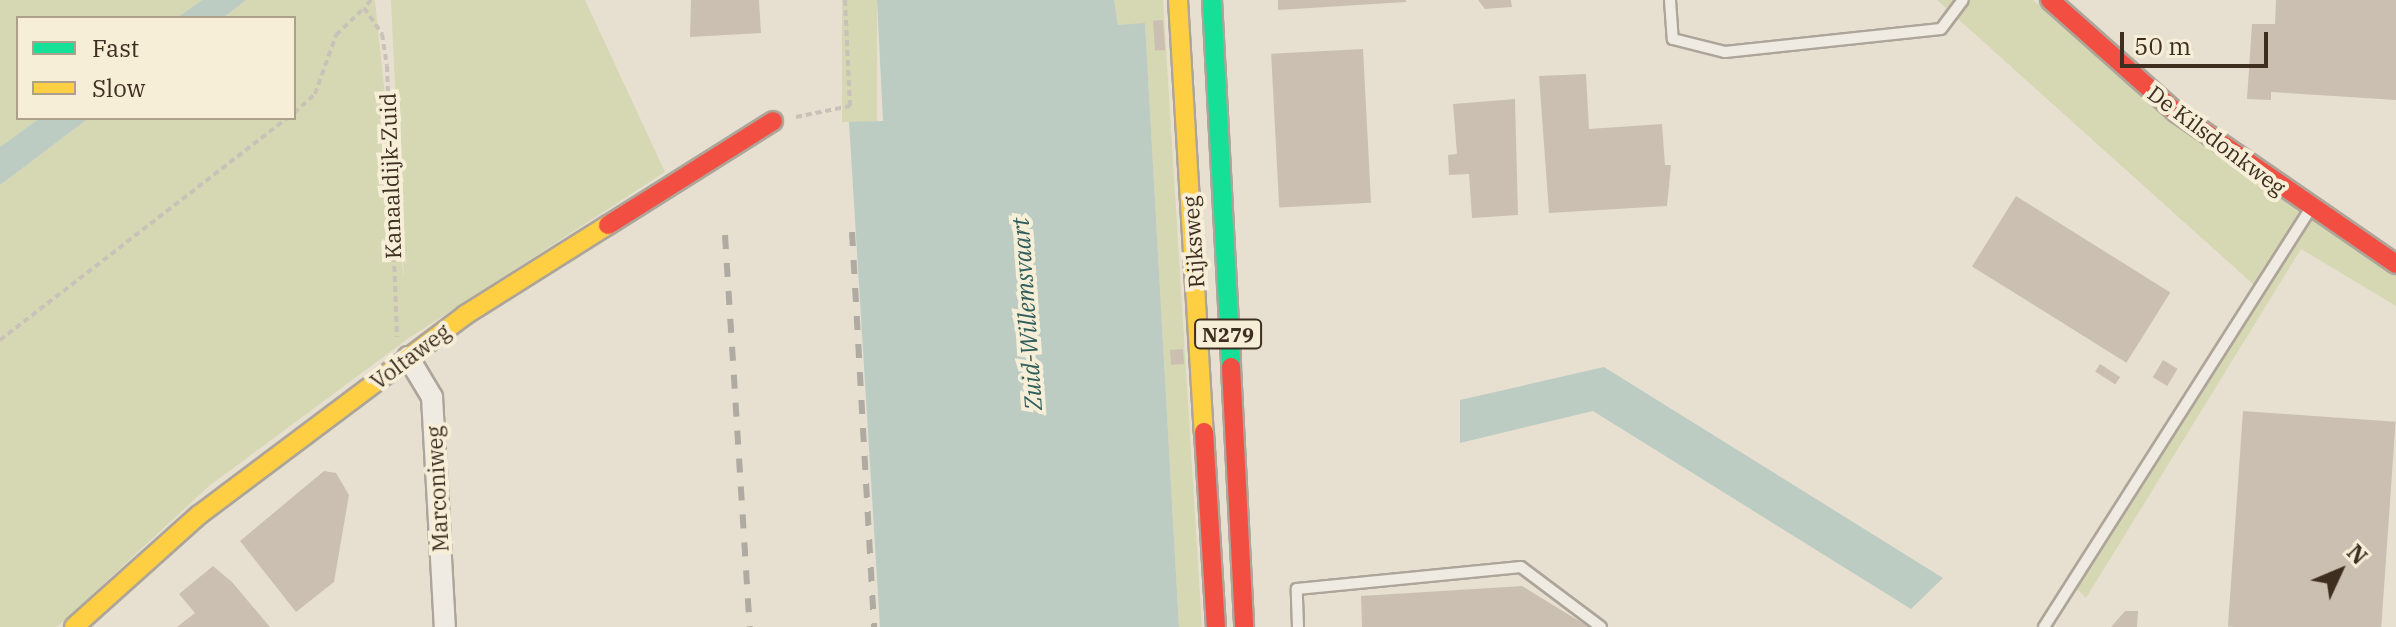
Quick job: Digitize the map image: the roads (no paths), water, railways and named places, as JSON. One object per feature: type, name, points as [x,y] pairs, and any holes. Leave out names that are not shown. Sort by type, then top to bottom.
[{"type":"street","name":"Rijksweg","points":[[1178,0],[1216,627]]},
{"type":"street","name":"Rijksweg","points":[[1212,0],[1244,627]]},
{"type":"street","name":"De Kilsdonkweg","points":[[2050,0],[2177,113],[2310,210],[2396,264]]},
{"type":"street","name":"Voltaweg","points":[[74,627],[199,515],[408,357],[773,121]]},
{"type":"street","name":"Marconiweg","points":[[408,357],[432,397],[445,627]]},
{"type":"lane","points":[[1670,0],[1673,39],[1725,52],[1941,29],[1963,0]]},
{"type":"lane","points":[[2044,627],[2310,210]]},
{"type":"lane","points":[[1298,627],[1297,589],[1521,567],[1601,627]]},
{"type":"water","points":[[202,0],[246,0],[226,16],[180,16]]},
{"type":"water","name":"Zuid-Willemsvaart","points":[[877,0],[1114,0],[1118,25],[1145,23],[1179,627],[880,627],[849,122],[883,121]]},
{"type":"water","points":[[37,120],[86,120],[0,185],[0,147]]},
{"type":"water","points":[[1604,367],[1943,578],[1911,609],[1593,411],[1460,443],[1460,400]]},
{"type":"railway","points":[[852,232],[874,627]]},
{"type":"railway","points":[[725,235],[750,627]]}]
